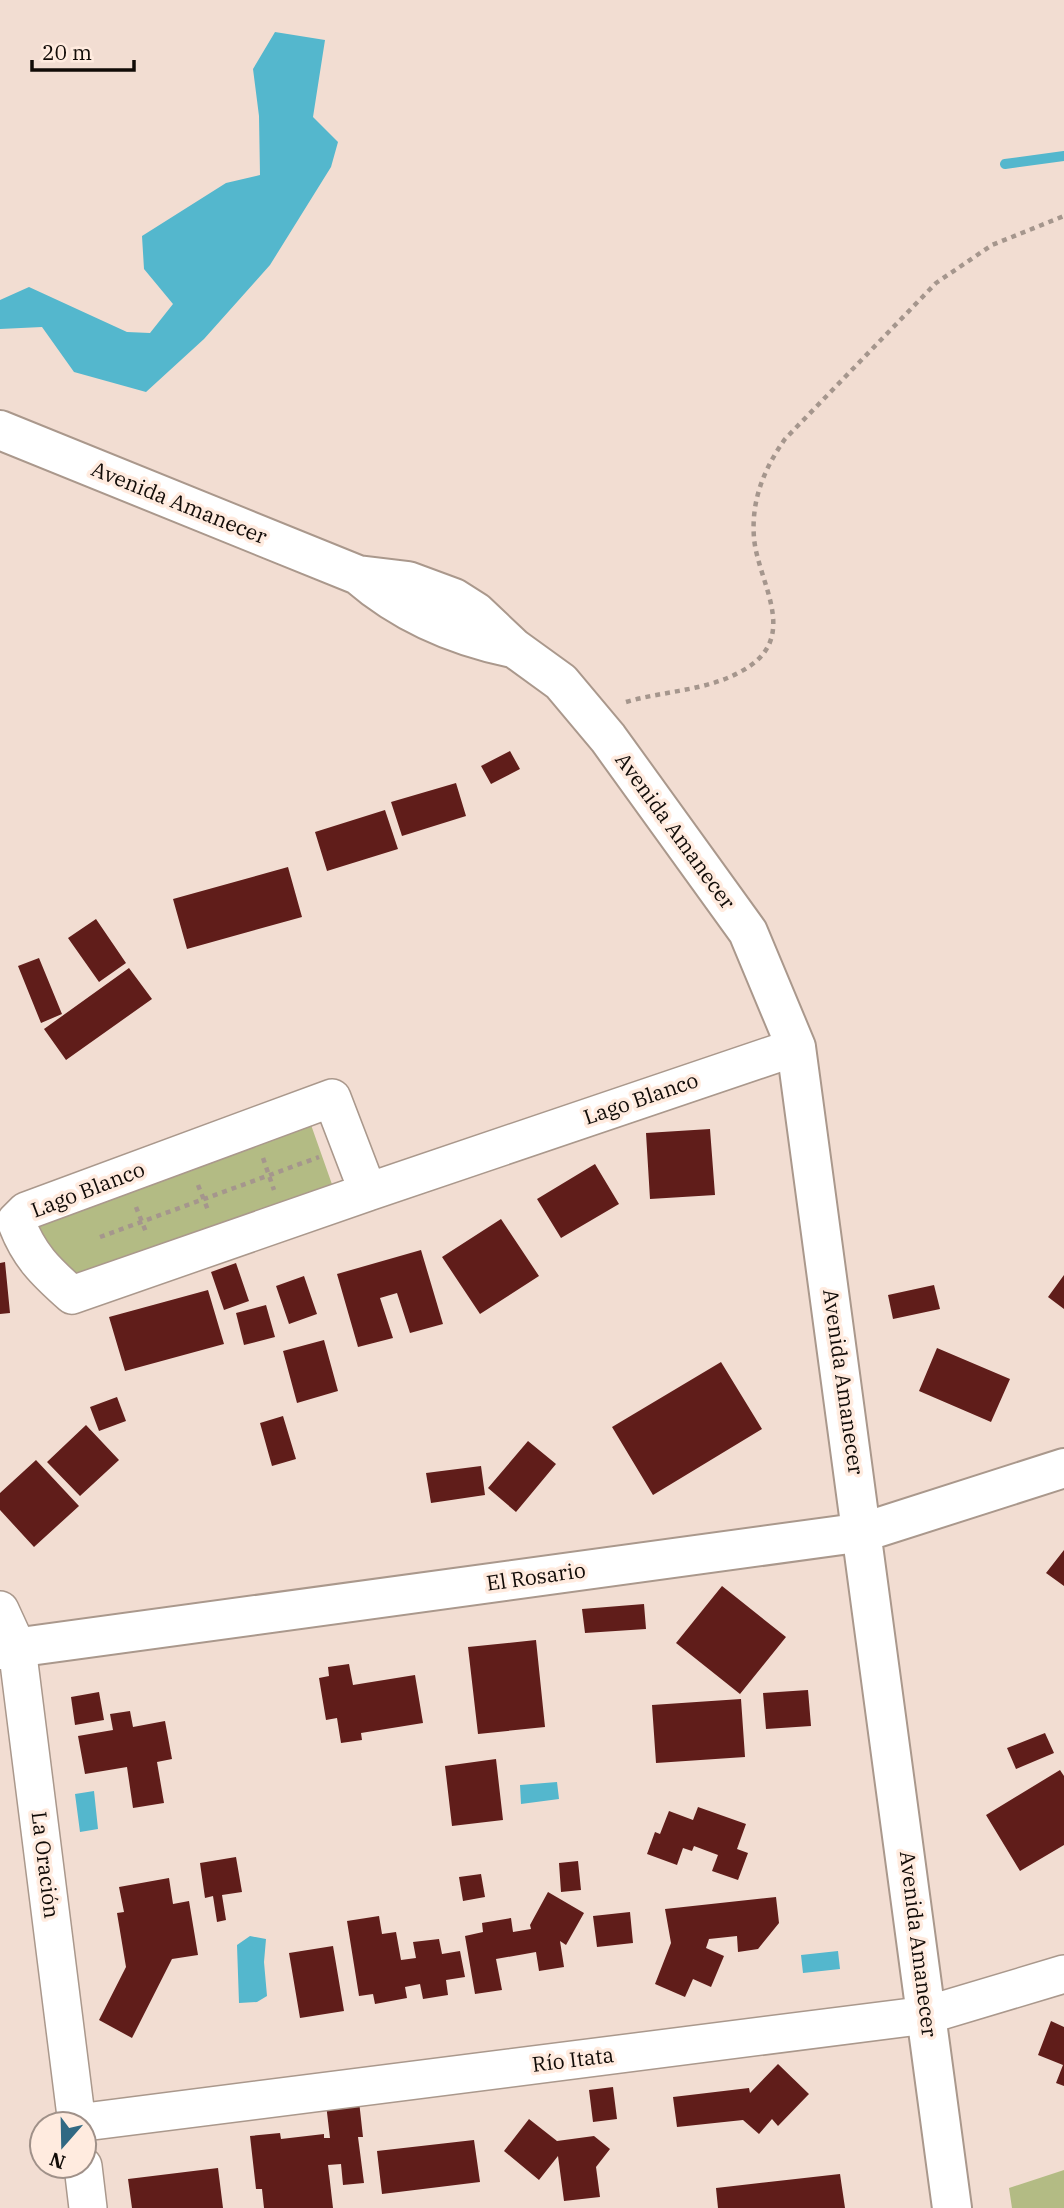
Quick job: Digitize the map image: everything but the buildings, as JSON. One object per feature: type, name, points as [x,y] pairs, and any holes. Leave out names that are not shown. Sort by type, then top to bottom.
[{"type":"street","name":"Avenida Amanecer","points":[[0,430],[358,575],[401,607],[436,625],[514,648],[561,682],[590,717],[748,932],[796,1047],[864,1532],[952,2208]]},
{"type":"street","name":"Lago Blanco","points":[[368,1192],[332,1098],[26,1211],[16,1221],[39,1267],[72,1295],[796,1047]]},
{"type":"street","name":"El Rosario","points":[[9,1648],[864,1532],[1064,1468]]},
{"type":"street","name":"La Oración","points":[[0,1610],[9,1648],[75,2110]]},
{"type":"street","name":"Río Itata","points":[[98,2121],[927,2015],[1064,1974]]},
{"type":"street","points":[[85,2180],[88,2208]]},
{"type":"path","points":[[590,717],[637,699],[740,672],[754,661],[765,647],[774,618],[773,603],[756,554],[754,509],[760,484],[778,449],[936,283],[992,245],[1064,216]]},
{"type":"path","points":[[252,1128],[285,1220]]},
{"type":"path","points":[[100,1237],[349,1146]]},
{"type":"path","points":[[184,1153],[222,1243]]},
{"type":"path","points":[[123,1175],[159,1265]]},
{"type":"green space","points":[[310,1122],[334,1190],[77,1281],[37,1239],[39,1218]]},
{"type":"green space","points":[[1064,2170],[1064,2208],[1012,2208],[1009,2188]]},
{"type":"water","points":[[275,32],[325,40],[313,117],[338,142],[331,167],[270,265],[204,339],[146,392],[74,372],[42,327],[0,329],[0,300],[29,287],[127,332],[150,333],[173,304],[144,269],[142,236],[226,183],[260,175],[259,116],[253,69]]},
{"type":"water","points":[[557,1782],[559,1799],[521,1804],[520,1785]]},
{"type":"water","points":[[94,1791],[98,1829],[80,1832],[75,1794]]},
{"type":"water","points":[[250,1936],[266,1939],[264,1962],[267,1996],[257,2002],[239,2003],[237,1945]]},
{"type":"water","points":[[838,1951],[840,1969],[803,1973],[801,1955]]},
{"type":"waterway","points":[[1005,164],[1064,156]]}]
